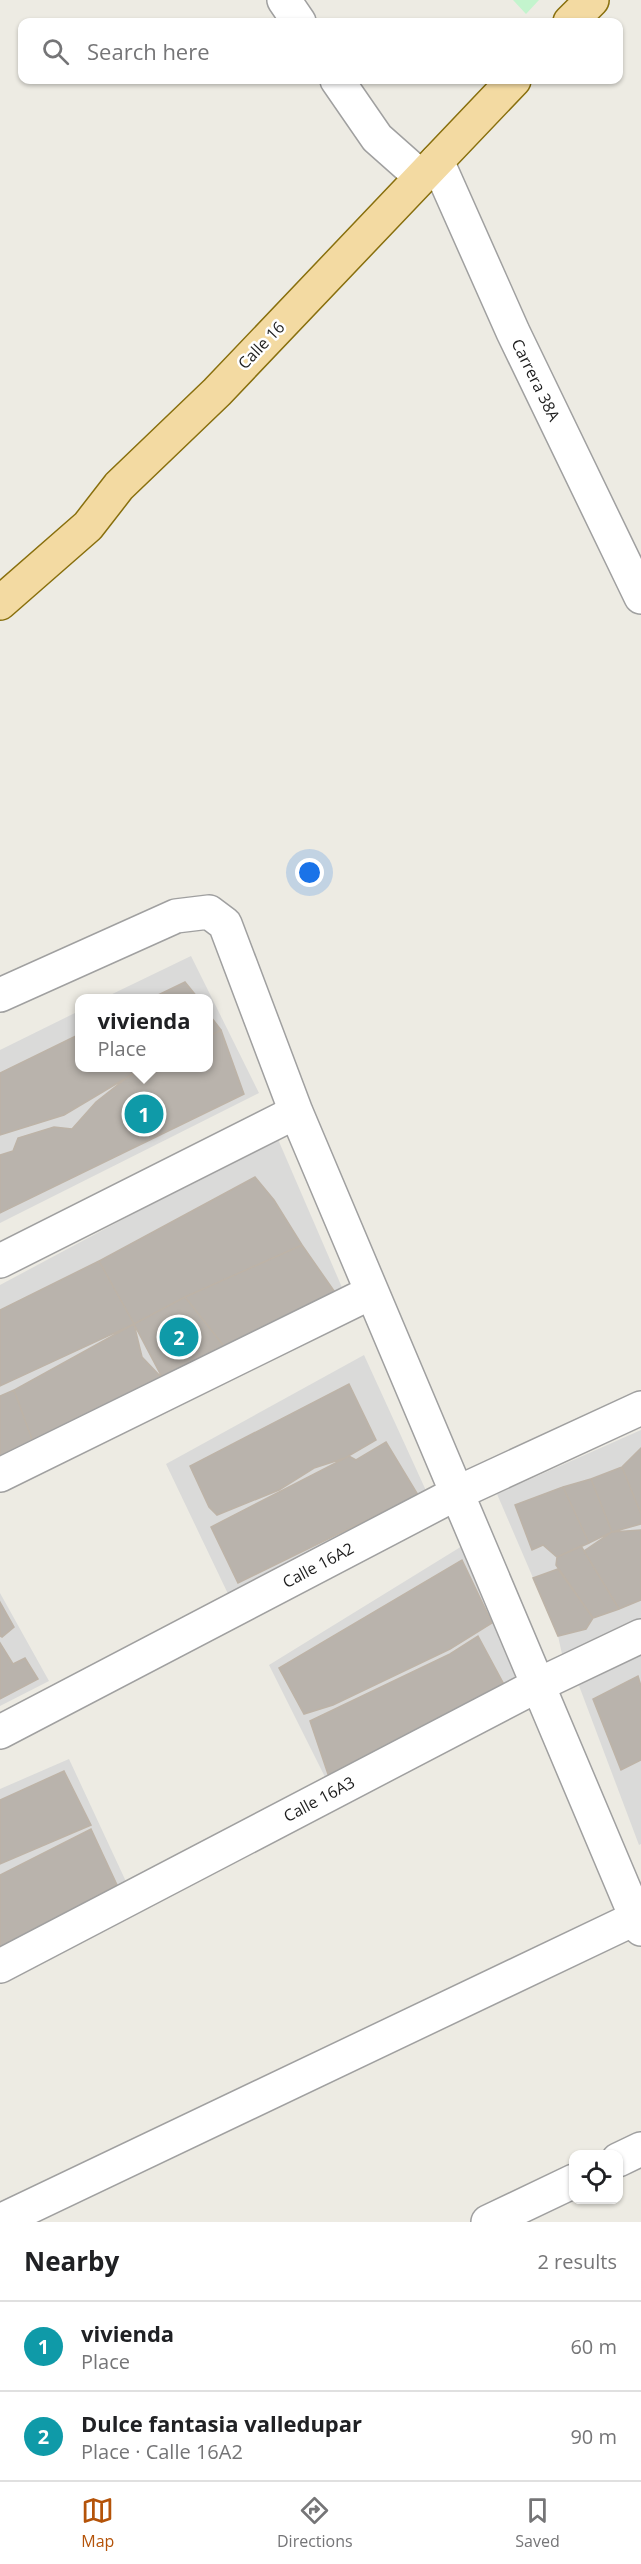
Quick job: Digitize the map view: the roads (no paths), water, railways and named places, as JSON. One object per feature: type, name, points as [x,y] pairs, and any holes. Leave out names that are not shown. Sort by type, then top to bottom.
[{"type":"main road","points":[[574,18],[592,0]]},
{"type":"main road","name":"Calle 16","points":[[0,603],[88,526],[119,486],[217,392],[510,84]]},
{"type":"street","points":[[284,0],[296,18]]},
{"type":"street","points":[[340,84],[377,138],[429,169]]},
{"type":"street","name":"Carrera 38A","points":[[429,169],[513,332],[641,597]]},
{"type":"street","points":[[0,995],[176,916],[209,912],[225,924],[296,1112],[538,1685],[629,1870],[639,1923],[3,2217]]},
{"type":"street","points":[[0,1261],[296,1112]]},
{"type":"street","points":[[0,1475],[372,1292]]},
{"type":"street","name":"Calle 16A2","points":[[0,1732],[457,1492],[641,1408]]},
{"type":"street","name":"Calle 16A3","points":[[0,1966],[538,1685],[641,1636]]},
{"type":"street","points":[[623,2158],[641,2150]]},
{"type":"street","points":[[488,2222],[569,2183]]},
{"type":"place","name":"vivienda","points":[[144,1114]]},
{"type":"place","name":"Dulce fantasia valledupar","points":[[179,1337]]}]
